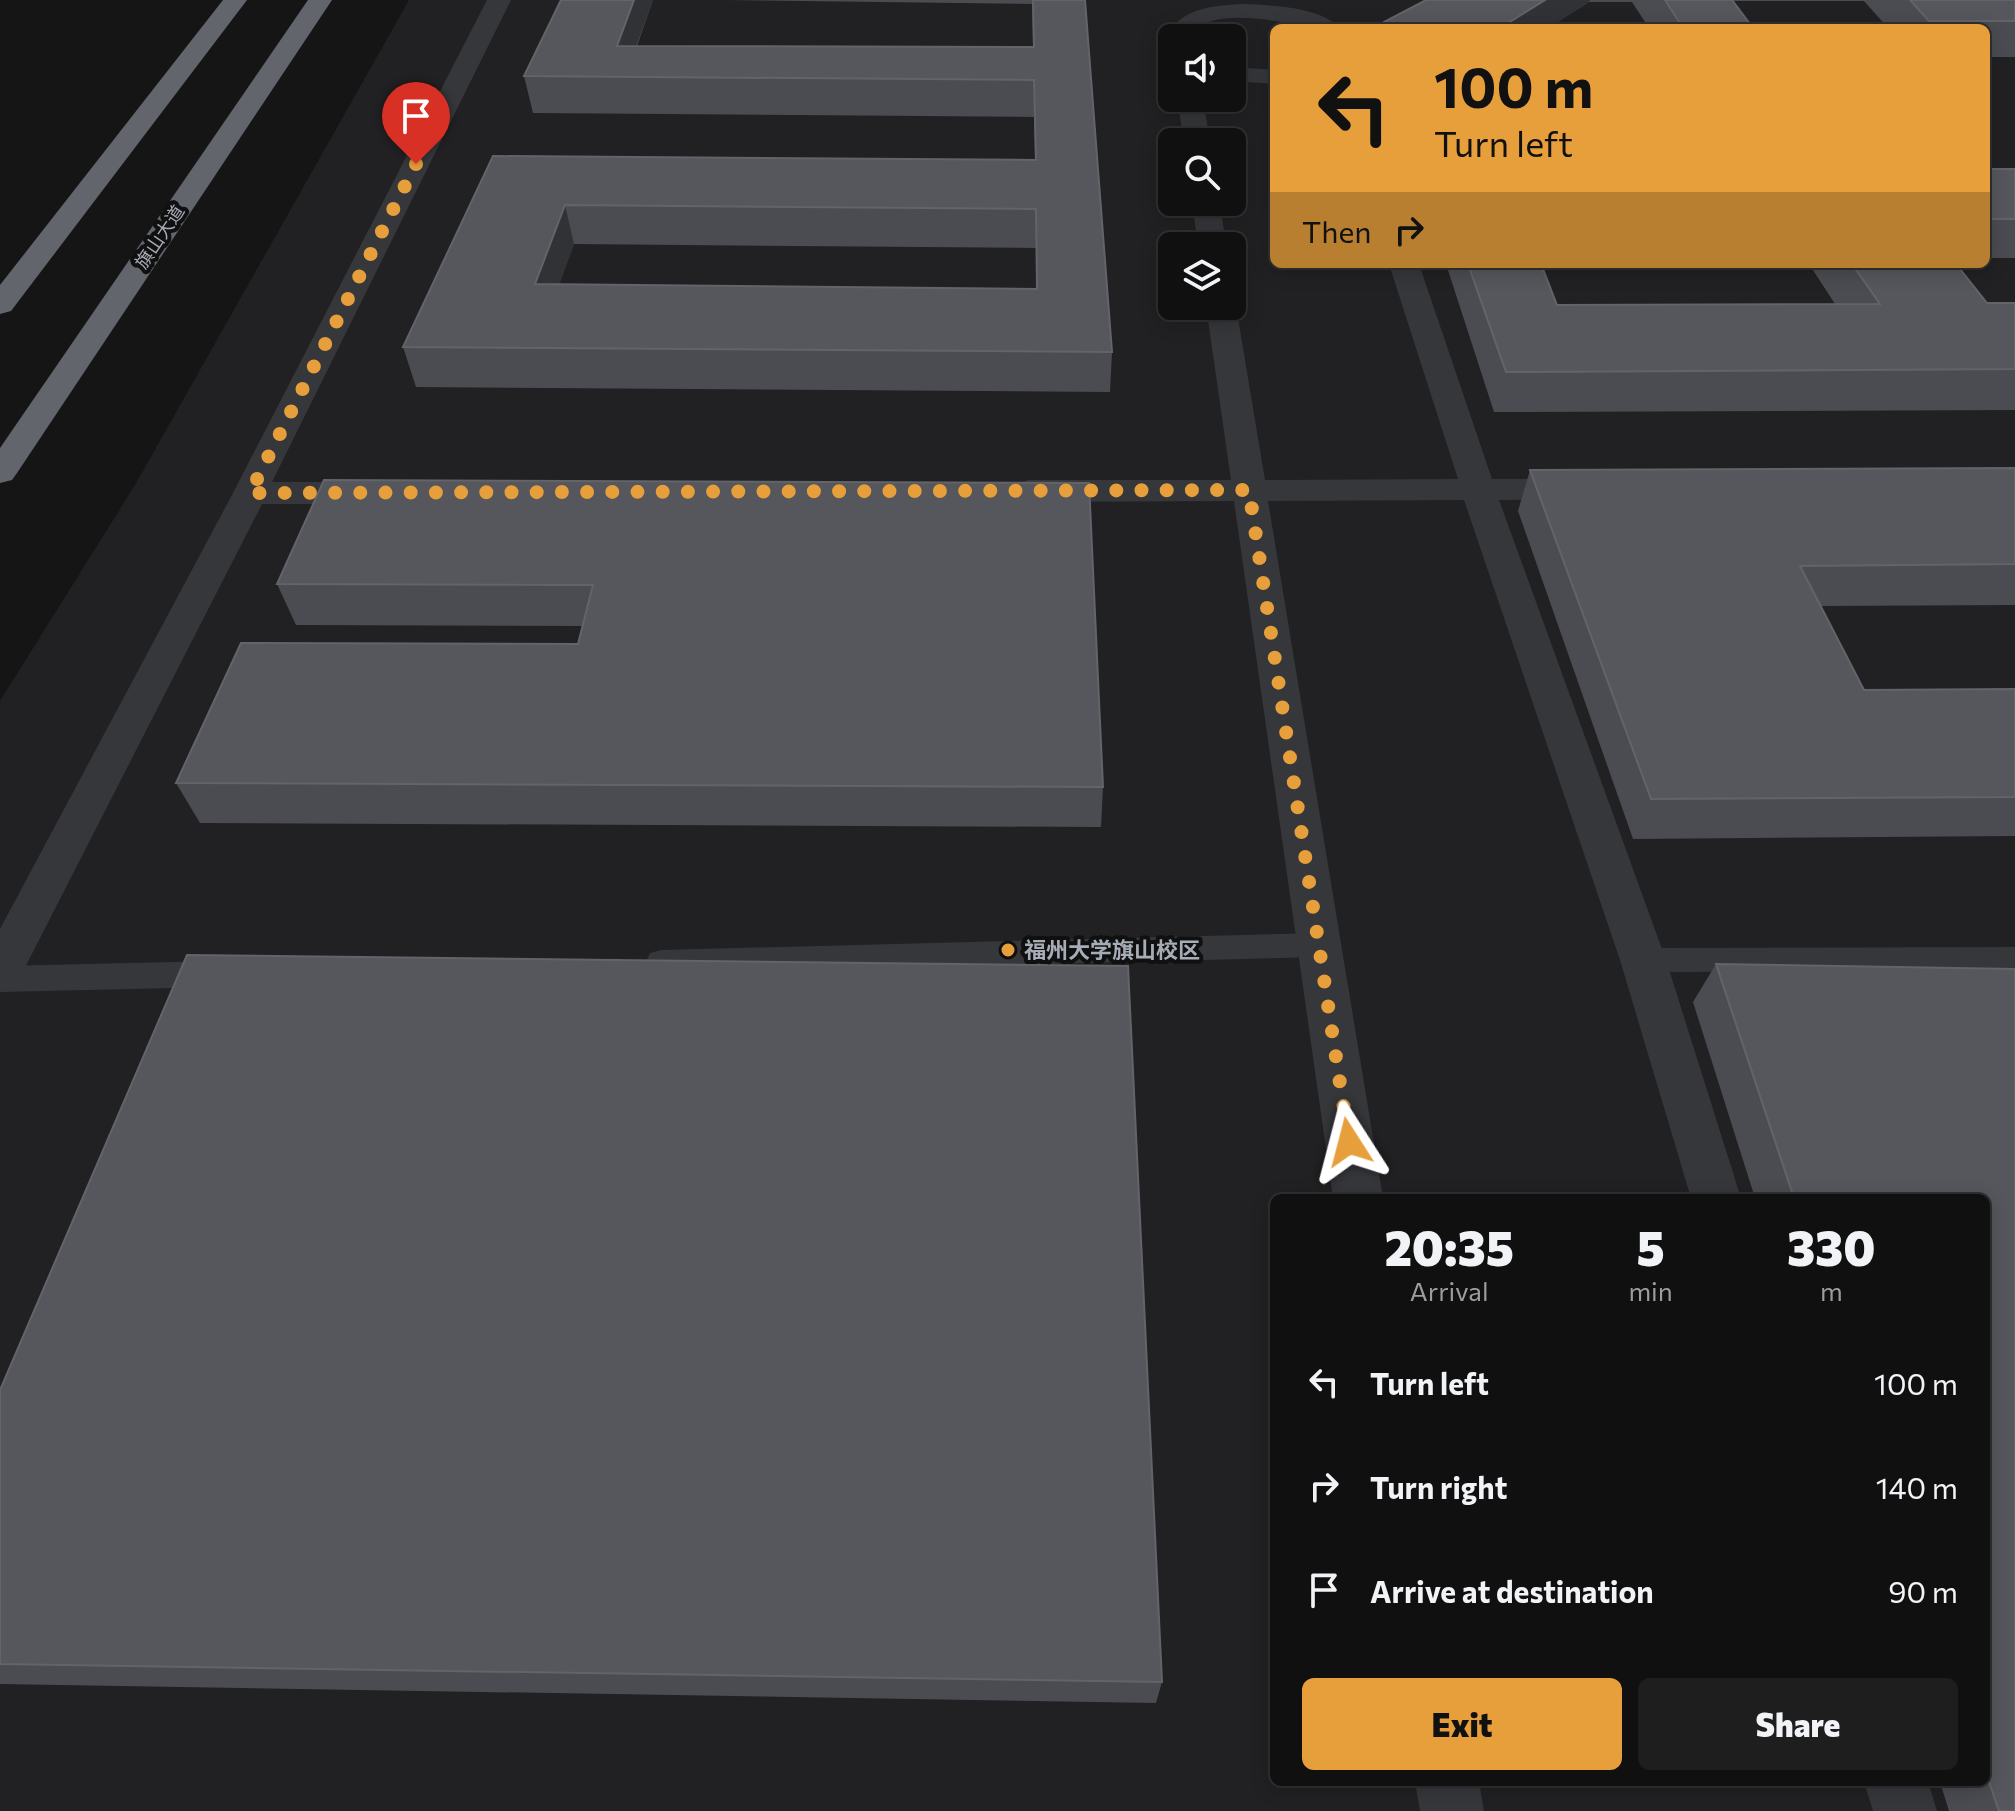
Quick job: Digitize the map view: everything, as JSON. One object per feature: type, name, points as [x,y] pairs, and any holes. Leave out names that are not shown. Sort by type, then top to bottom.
[{"type":"highway","points":[[0,305],[235,0]]},
{"type":"highway","name":"旗山大道","points":[[0,473],[320,0]]},
{"type":"street","points":[[0,972],[250,493],[499,0]]},
{"type":"street","points":[[1191,24],[1230,0]]},
{"type":"street","points":[[1189,24],[1203,14],[1251,7],[1301,15],[1319,24]]},
{"type":"street","points":[[1246,75],[1270,77]]},
{"type":"street","points":[[1405,268],[1478,489],[1643,960],[1715,1194]]},
{"type":"street","points":[[1223,320],[1357,1194]]},
{"type":"street","points":[[996,491],[1620,489]]},
{"type":"street","points":[[250,493],[408,493]]},
{"type":"street","points":[[1448,1786],[1452,1811]]},
{"type":"street","points":[[1897,1786],[1905,1811]]},
{"type":"lane","points":[[636,963],[1319,945]]},
{"type":"lane","points":[[1643,960],[2015,959]]},
{"type":"lane","points":[[0,979],[238,973]]},
{"type":"shaded area","name":"福州大学旗山校区","points":[[409,0],[2015,0],[2015,1811],[0,1811],[0,701],[135,485]]},
{"type":"building","points":[[561,0],[634,0],[617,46],[1034,47],[1033,0],[1085,0],[1112,352],[403,347],[493,156],[1036,160],[1034,80],[524,76]],"holes":[[[565,205],[1036,209],[1037,289],[535,284]]]},
{"type":"building","points":[[1426,0],[1545,0],[1506,24],[1384,22]]},
{"type":"building","points":[[1665,0],[1732,0],[1750,24],[1680,24]]},
{"type":"building","points":[[1910,0],[2015,0],[2015,21],[1929,21]]},
{"type":"building","points":[[1990,169],[2015,169],[2015,219],[1990,219]]},
{"type":"building","points":[[1469,268],[1543,268],[1557,305],[1880,304],[1855,268],[1959,268],[1987,303],[2015,303],[2015,369],[1506,372]]},
{"type":"building","points":[[2015,468],[2015,564],[1800,566],[1864,690],[2015,689],[2015,797],[1651,799],[1530,470]]},
{"type":"building","points":[[324,480],[1089,483],[1103,787],[176,783],[241,643],[578,644],[593,585],[277,584]]},
{"type":"building","points":[[187,955],[1128,966],[1162,1682],[0,1664],[0,1390]]},
{"type":"building","points":[[1716,964],[2015,969],[2015,1811],[1999,1811],[1990,1785],[1990,1194],[1793,1194]]},
{"type":"place","name":"福州大学旗山校区","points":[[1008,950]]},
{"type":"route","points":[[416,164],[250,493],[1249,490],[1349,1142]]}]
